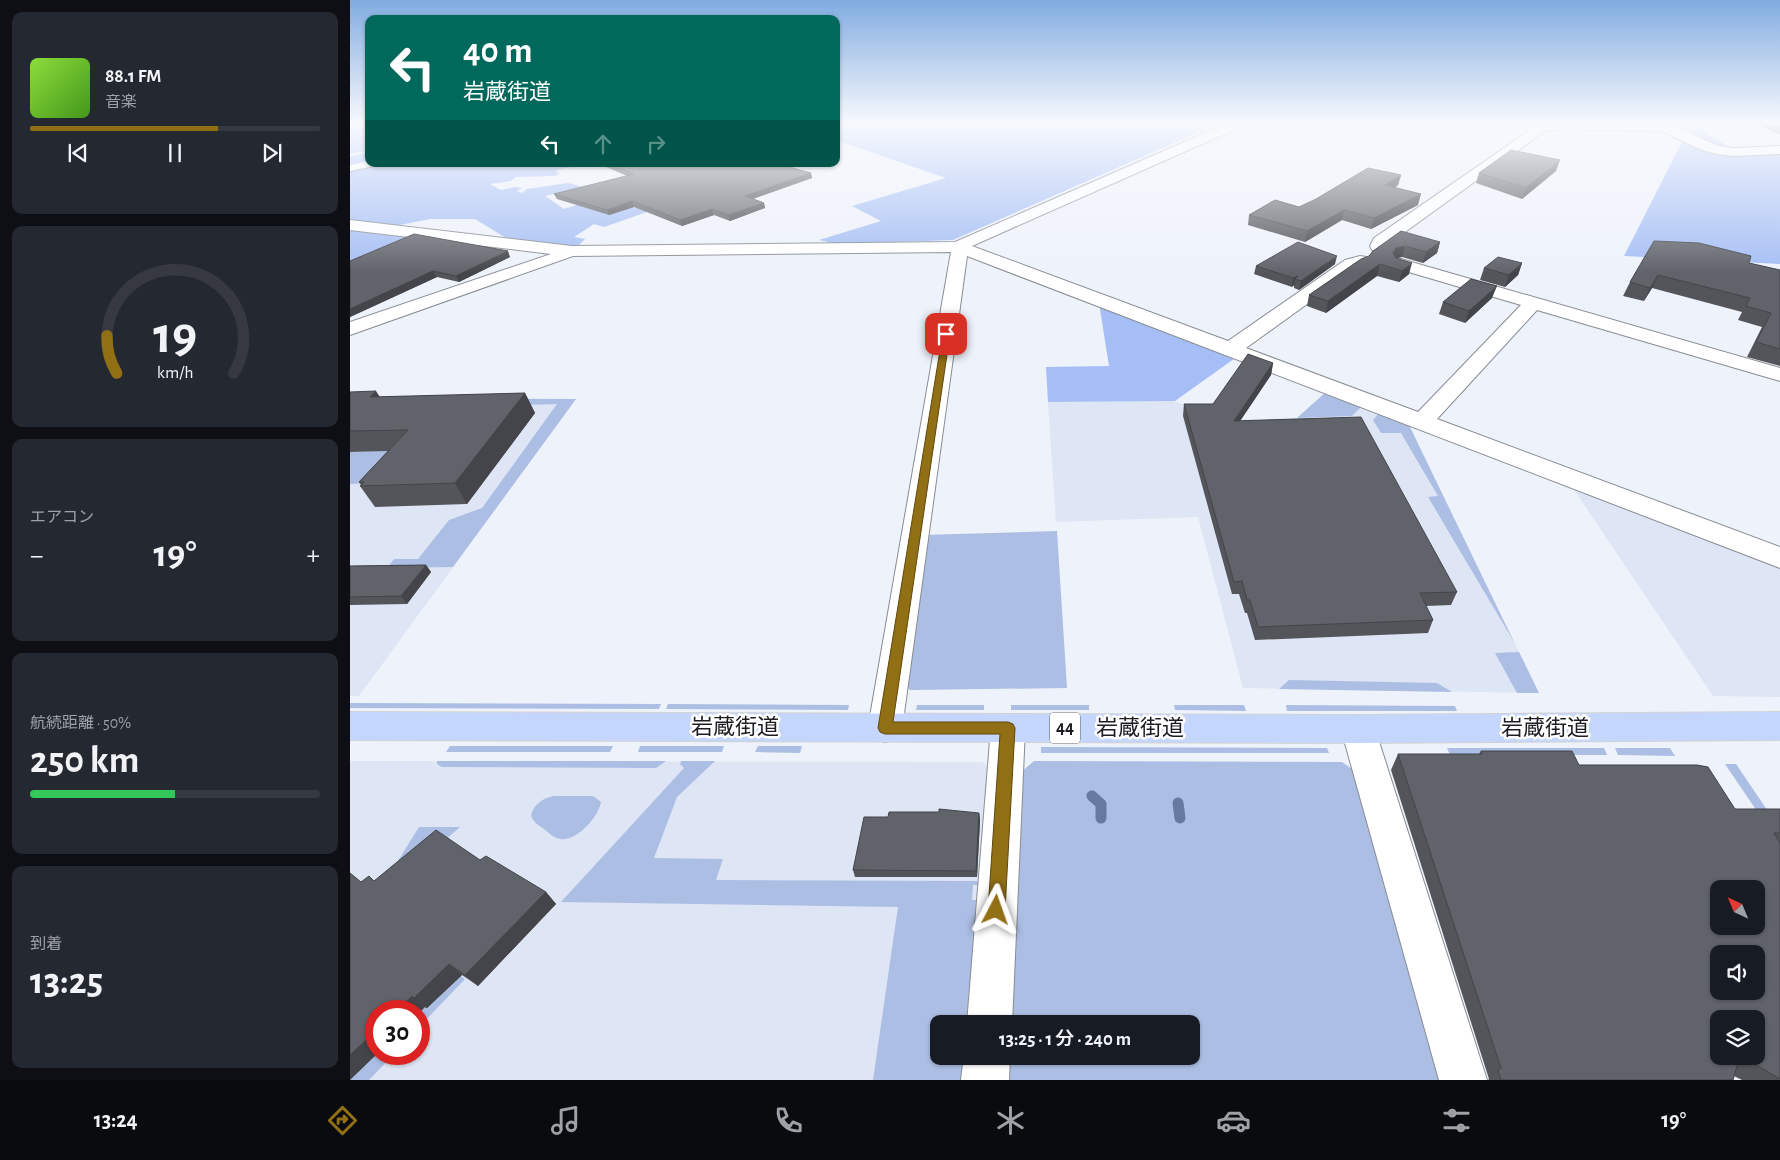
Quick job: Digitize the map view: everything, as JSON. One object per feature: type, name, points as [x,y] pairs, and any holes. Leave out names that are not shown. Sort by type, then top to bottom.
[{"type":"main road","name":"岩蔵街道","points":[[350,726],[1358,729],[1780,726]]},
{"type":"street","points":[[885,728],[960,247],[962,244],[1126,172]]},
{"type":"street","points":[[1378,246],[1380,242],[1478,172]]},
{"type":"street","points":[[350,226],[572,251],[960,247],[1780,558]]},
{"type":"street","points":[[1231,349],[1351,264],[1381,264],[1400,257],[1378,246],[1357,252],[1357,259],[1381,264],[1533,303],[1780,375]]},
{"type":"street","points":[[350,329],[572,251]]},
{"type":"street","points":[[1422,422],[1533,303]]},
{"type":"street","points":[[990,1015],[1008,728]]},
{"type":"street","points":[[1358,729],[1463,1080]]},
{"type":"street","points":[[985,1080],[986,1065]]},
{"type":"shaded area","points":[[350,172],[558,172],[560,173],[555,176],[516,177],[511,181],[490,184],[501,190],[514,187],[522,188],[517,191],[522,193],[527,189],[568,183],[583,187],[545,196],[564,209],[583,203],[617,209],[667,205],[604,227],[594,224],[574,237],[585,239],[576,248],[523,243],[506,238],[475,219],[430,219],[390,227],[350,222]]},
{"type":"shaded area","points":[[930,172],[1107,172],[953,240],[837,244],[819,240],[881,221],[852,206],[946,178]]},
{"type":"shaded area","points":[[1667,172],[1780,172],[1780,264],[1624,256]]},
{"type":"shaded area","points":[[350,228],[416,236],[350,267]]},
{"type":"shaded area","points":[[1099,303],[1238,356],[1175,401],[1048,402],[1046,367],[1109,366]]},
{"type":"shaded area","points":[[1327,391],[1407,421],[1539,693],[1243,688],[1198,517],[1056,522],[1048,402],[1175,401],[1218,420],[1297,418]]},
{"type":"shaded area","points":[[1327,391],[1363,405],[1352,416],[1297,418]]},
{"type":"shaded area","points":[[350,398],[576,399],[359,696],[350,696]]},
{"type":"shaded area","points":[[350,398],[576,399],[453,567],[387,568],[394,559],[418,559],[449,520],[482,508],[557,404],[466,407]]},
{"type":"shaded area","points":[[1380,412],[1407,421],[1514,642],[1428,497],[1438,496],[1401,433],[1381,433],[1373,420]]},
{"type":"shaded area","points":[[412,450],[377,483],[350,484],[350,452]]},
{"type":"shaded area","points":[[1570,484],[1780,565],[1780,697],[1713,696]]},
{"type":"shaded area","points":[[1057,531],[1067,688],[910,690],[902,682],[923,535]]},
{"type":"shaded area","points":[[1519,652],[1539,693],[1517,693],[1495,653]]},
{"type":"shaded area","points":[[1289,680],[1437,683],[1452,692],[1279,689]]},
{"type":"shaded area","points":[[350,703],[661,704],[659,709],[350,708]]},
{"type":"shaded area","points":[[668,704],[849,705],[848,710],[666,709]]},
{"type":"shaded area","points":[[917,705],[984,705],[984,710],[916,710]]},
{"type":"shaded area","points":[[1011,705],[1089,705],[1089,710],[1011,710]]},
{"type":"shaded area","points":[[1174,705],[1244,705],[1246,711],[1175,710]]},
{"type":"shaded area","points":[[1286,705],[1455,706],[1457,711],[1287,711]]},
{"type":"shaded area","points":[[450,746],[613,746],[610,752],[446,752]]},
{"type":"shaded area","points":[[640,746],[724,746],[722,752],[638,752]]},
{"type":"shaded area","points":[[758,746],[802,746],[800,753],[755,752]]},
{"type":"shaded area","points":[[1041,747],[1327,748],[1329,753],[1041,753]]},
{"type":"shaded area","points":[[1447,748],[1604,748],[1607,755],[1450,755]]},
{"type":"shaded area","points":[[1615,748],[1670,748],[1675,756],[1618,755]]},
{"type":"shaded area","points":[[350,761],[983,762],[992,771],[982,888],[942,1015],[930,1015],[930,1065],[949,1065],[966,1080],[350,1080]]},
{"type":"shaded area","points":[[437,761],[666,761],[656,768],[442,767],[437,764]]},
{"type":"shaded area","points":[[681,761],[715,761],[677,797],[654,858],[723,859],[716,880],[981,881],[981,885],[973,885],[972,900],[979,900],[970,1015],[930,1015],[930,1065],[965,1065],[964,1080],[873,1080],[898,907],[561,902],[684,768],[680,764]]},
{"type":"shaded area","points":[[1034,761],[1342,762],[1358,773],[1447,1080],[1003,1080],[1004,1065],[1200,1065],[1200,1015],[1007,1015],[1020,773]]},
{"type":"shaded area","points":[[1725,764],[1736,764],[1780,829],[1767,826]]},
{"type":"shaded area","points":[[554,796],[593,796],[601,802],[592,821],[586,827],[567,839],[560,839],[538,825],[531,815],[534,808],[540,802]]},
{"type":"shaded area","points":[[419,827],[460,827],[404,876],[396,864]]},
{"type":"shaded area","points":[[439,961],[465,979],[430,1016],[430,1000],[398,1000]]},
{"type":"shaded area","points":[[350,1041],[365,1048],[365,1065],[383,1065],[369,1080],[350,1080]]},
{"type":"building","points":[[630,172],[811,173],[745,196],[764,203],[728,215],[712,209],[680,220],[632,201],[607,210],[554,194],[634,174]]},
{"type":"building","points":[[1361,172],[1389,172],[1401,175],[1385,185],[1421,194],[1374,218],[1344,210],[1307,231],[1249,215],[1275,200],[1299,207]]},
{"type":"building","points":[[1480,172],[1545,172],[1526,188]]},
{"type":"building","points":[[1401,231],[1440,242],[1426,252],[1405,246],[1396,248],[1393,253],[1396,258],[1412,263],[1402,271],[1380,264],[1328,301],[1309,295],[1361,259],[1369,256]]},
{"type":"building","points":[[414,234],[508,251],[456,276],[433,271],[350,309],[350,261]]},
{"type":"building","points":[[1654,241],[1699,243],[1751,256],[1749,263],[1780,270],[1780,349],[1756,342],[1771,313],[1746,306],[1750,298],[1658,275],[1650,288],[1630,282]]},
{"type":"building","points":[[1298,242],[1337,256],[1301,281],[1295,279],[1298,276],[1293,278],[1256,266]]},
{"type":"building","points":[[1498,257],[1522,263],[1509,275],[1484,268]]},
{"type":"building","points":[[1471,279],[1497,286],[1469,311],[1443,302]]},
{"type":"building","points":[[1248,354],[1273,363],[1234,421],[1361,417],[1457,592],[1420,593],[1433,620],[1258,627],[1250,600],[1247,600],[1242,581],[1234,582],[1184,404],[1213,404]]},
{"type":"building","points":[[376,391],[370,397],[525,393],[455,483],[360,486],[364,482],[359,482],[408,430],[350,431],[350,392]]},
{"type":"building","points":[[426,565],[401,596],[350,597],[350,566]]},
{"type":"building","points":[[1481,751],[1572,751],[1579,765],[1697,765],[1708,767],[1735,809],[1780,809],[1780,833],[1774,833],[1780,843],[1780,1079],[1756,1065],[1765,1065],[1765,1010],[1710,1010],[1710,1065],[1737,1065],[1733,1080],[1501,1080],[1498,1070],[1501,1068],[1398,754],[1482,754]]},
{"type":"building","points":[[939,809],[979,813],[976,871],[853,870],[864,817],[888,817],[889,812],[939,812]]},
{"type":"building","points":[[436,830],[480,860],[486,856],[546,892],[465,975],[449,964],[414,998],[412,996],[408,1000],[365,1000],[365,1041],[350,1055],[350,873],[361,882],[369,876],[374,881]]},
{"type":"waterway","points":[[1092,796],[1101,804],[1101,818]]},
{"type":"waterway","points":[[1178,803],[1180,818]]},
{"type":"route","points":[[946,334],[885,728],[1008,728],[996,910]]}]
